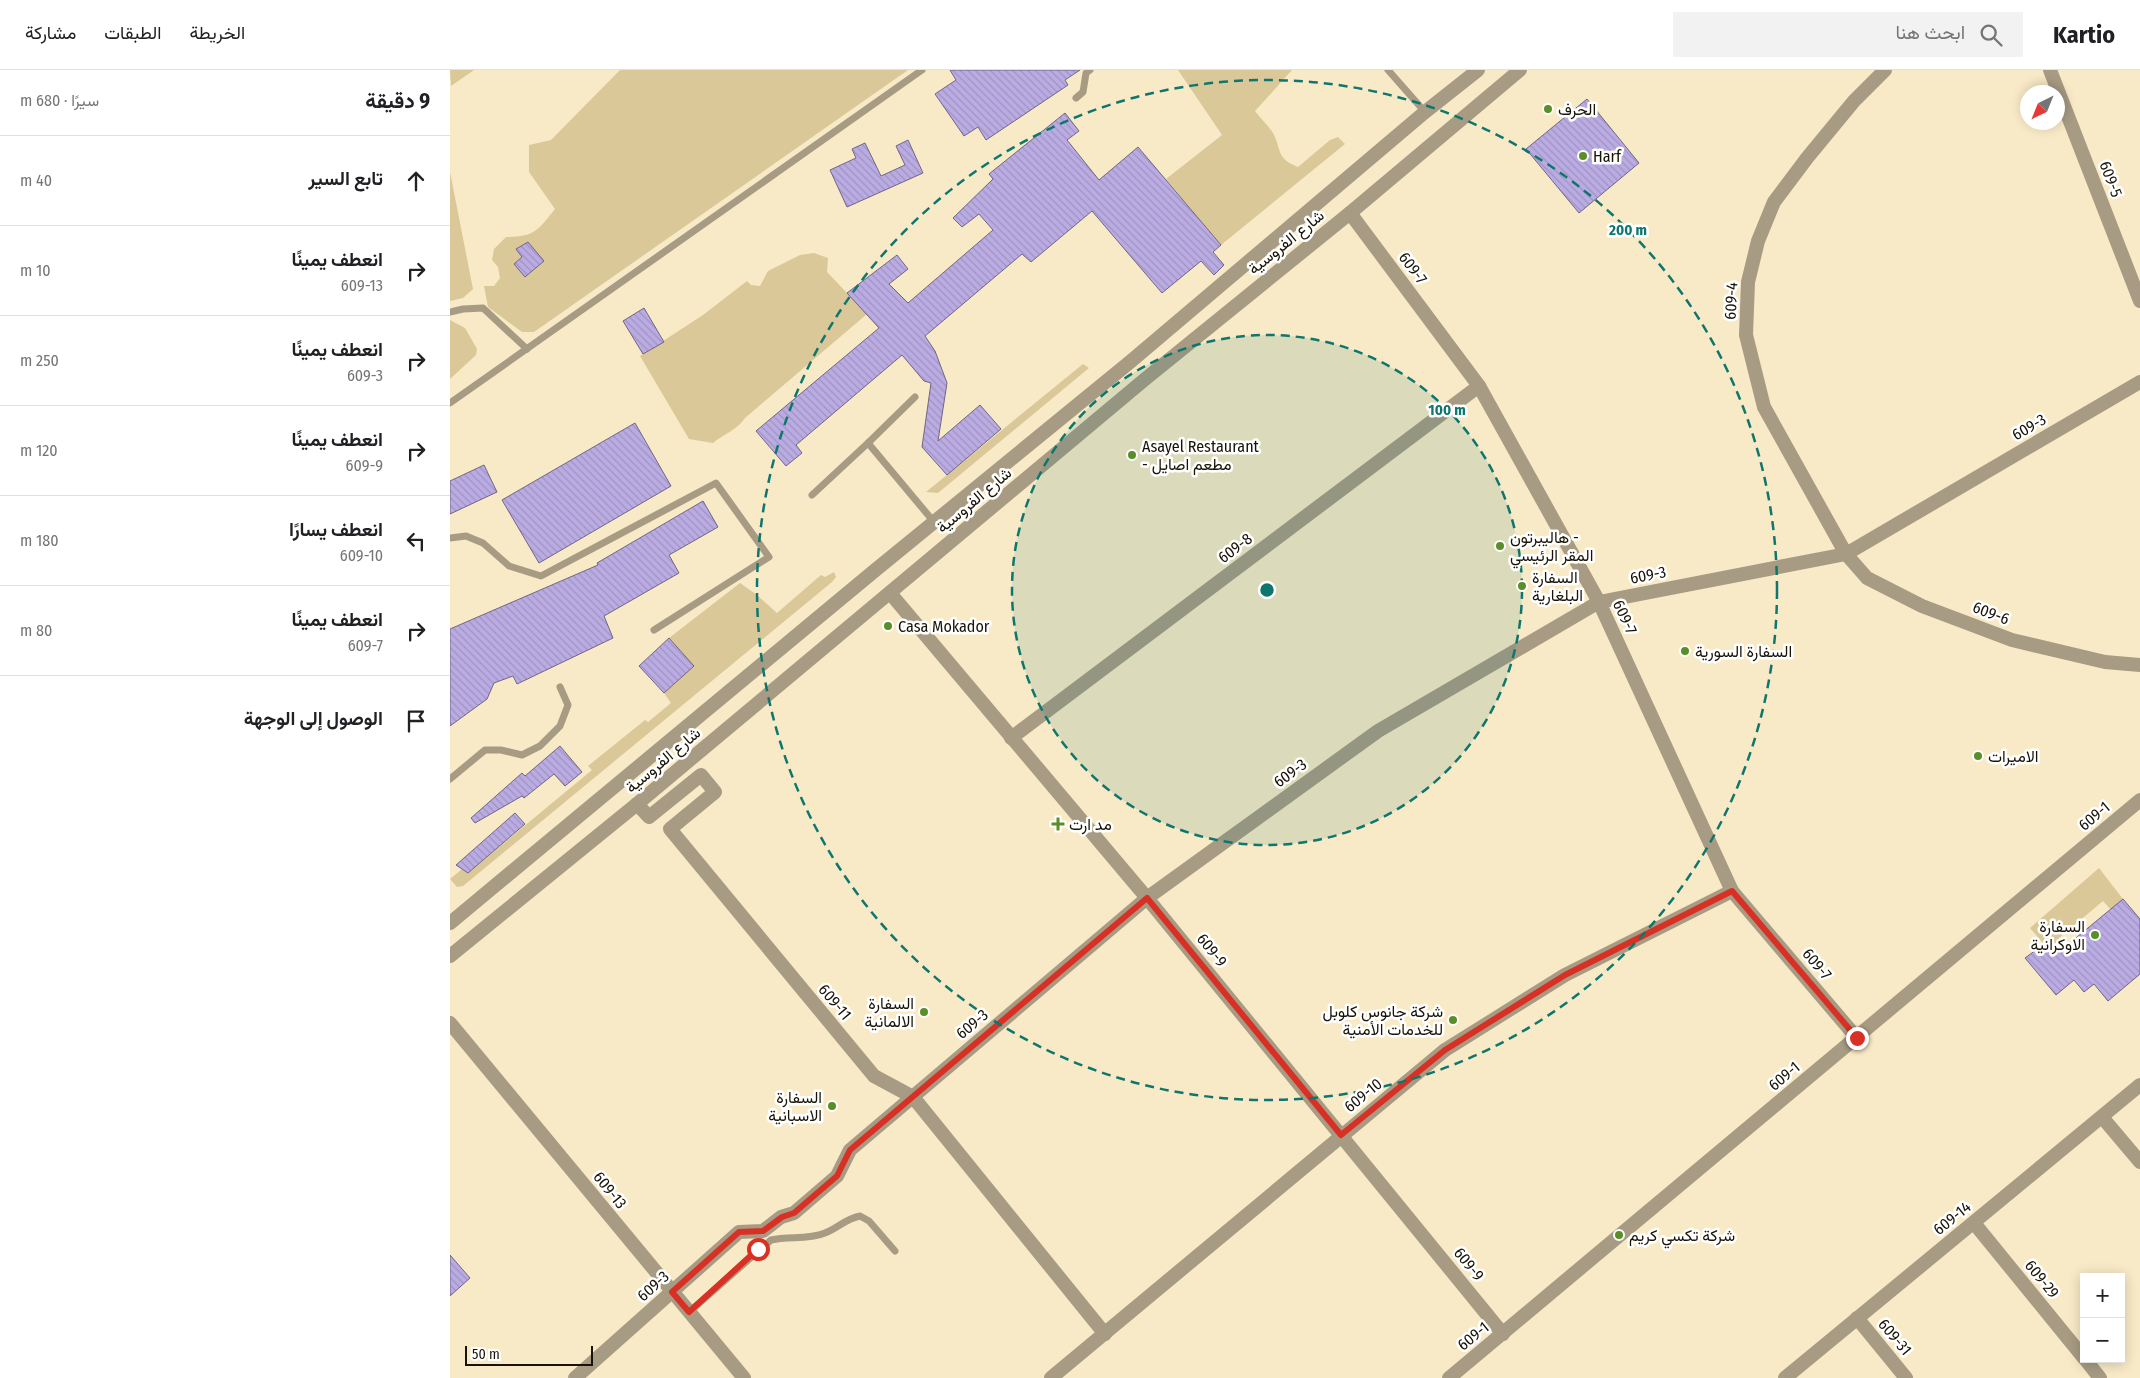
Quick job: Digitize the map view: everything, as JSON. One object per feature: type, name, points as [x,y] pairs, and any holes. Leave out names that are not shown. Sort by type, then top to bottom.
[{"type":"street","name":"شارع الفروسية","points":[[453,918],[1130,362],[1425,112],[1478,70]]},
{"type":"street","name":"شارع الفروسية","points":[[450,956],[637,804],[1144,380],[1350,213],[1520,70]]},
{"type":"street","name":"609-4","points":[[1846,554],[1764,407],[1746,335],[1748,282],[1758,241],[1774,202],[1854,101],[1885,70]]},
{"type":"street","name":"609-5","points":[[2050,70],[2140,301]]},
{"type":"street","name":"609-7","points":[[1350,213],[1479,386],[1599,602],[1732,891],[1857,1038]]},
{"type":"street","points":[[1130,362],[1144,380]]},
{"type":"street","name":"609-3","points":[[575,1378],[739,1232],[763,1231],[782,1217],[794,1213],[837,1176],[850,1150],[1147,898],[1378,731],[1599,602],[1846,554],[2140,382]]},
{"type":"street","name":"609-8","points":[[1012,738],[1479,386]]},
{"type":"street","name":"609-6","points":[[1846,554],[1867,578],[1922,606],[2012,640],[2106,662],[2140,665]]},
{"type":"street","name":"609-9","points":[[890,593],[1147,898],[1503,1334]]},
{"type":"street","name":"609-11","points":[[637,804],[649,817],[701,775],[715,792],[670,829],[874,1076],[913,1097],[1105,1334]]},
{"type":"street","name":"609-1","points":[[1449,1378],[2140,800]]},
{"type":"street","name":"609-10","points":[[1051,1378],[1445,1050],[1565,975],[1732,891]]},
{"type":"street","name":"609-13","points":[[450,1023],[744,1378]]},
{"type":"street","name":"609-14","points":[[1785,1378],[2140,1085]]},
{"type":"street","points":[[2102,1117],[2140,1162]]},
{"type":"street","name":"609-29","points":[[1974,1223],[2080,1354]]},
{"type":"street","name":"609-31","points":[[1857,1318],[1906,1378]]},
{"type":"street","name":"609-29","points":[[2087,1363],[2100,1378]]},
{"type":"lane","points":[[450,403],[922,70]]},
{"type":"lane","points":[[1076,98],[1083,92],[1086,73],[1090,70]]},
{"type":"lane","points":[[1388,70],[1425,112]]},
{"type":"lane","points":[[450,312],[483,308],[527,349]]},
{"type":"lane","points":[[812,495],[915,397]]},
{"type":"lane","points":[[868,443],[934,522]]},
{"type":"lane","points":[[450,538],[466,536],[483,543],[509,566],[541,576],[716,483],[769,557],[654,630]]},
{"type":"lane","points":[[450,778],[485,750],[501,750],[522,754],[540,746],[560,726],[568,705],[560,688]]},
{"type":"lane","points":[[689,1312],[758,1249],[771,1240],[785,1237],[803,1239],[826,1233],[847,1219],[860,1216],[868,1221],[895,1250]]},
{"type":"shaded area","points":[[450,70],[474,70],[451,86]]},
{"type":"shaded area","points":[[620,70],[908,70],[534,332],[522,332],[488,307],[484,286],[494,286],[500,278],[498,267],[492,260],[494,249],[506,237],[524,236],[535,231],[555,209],[529,172],[529,145],[551,140]]},
{"type":"shaded area","points":[[1178,70],[1292,70],[1255,111],[1273,133],[1282,157],[1298,167],[1330,140],[1338,137],[1345,144],[1221,245],[1166,179],[1222,135]]},
{"type":"shaded area","points":[[450,172],[473,289],[463,298],[450,301]]},
{"type":"shaded area","points":[[814,253],[828,258],[827,272],[867,314],[734,429],[713,443],[689,439],[640,356],[703,315],[747,281],[751,285],[760,286],[768,271],[800,255]]},
{"type":"shaded area","points":[[450,320],[465,328],[477,349],[476,355],[450,379]]},
{"type":"shaded area","points":[[1083,364],[1089,368],[938,493],[926,492]]},
{"type":"shaded area","points":[[834,572],[836,577],[832,582],[463,886],[457,887],[450,879],[462,869],[467,872],[470,871],[592,770],[588,766],[645,720],[648,722],[671,703],[664,693],[694,666],[669,638],[740,583],[777,613],[821,575],[825,577]]},
{"type":"shaded area","points":[[2099,868],[2123,899],[2111,910],[2103,901],[2059,938],[2066,946],[2054,956],[2030,928]]},
{"type":"building","points":[[950,70],[1080,70],[1065,80],[1068,85],[986,140],[978,127],[964,136],[935,94],[956,80]]},
{"type":"building","name":"Harf","points":[[1587,99],[1639,163],[1579,213],[1526,149]]},
{"type":"building","points":[[1065,113],[1079,131],[1067,140],[1099,180],[1138,147],[1221,245],[1213,252],[1224,265],[1214,275],[1201,261],[1162,293],[1092,211],[1031,262],[1022,254],[925,336],[935,351],[947,383],[938,441],[980,405],[1001,429],[947,475],[922,447],[931,383],[924,381],[902,355],[796,445],[802,453],[786,466],[756,431],[879,328],[847,293],[897,255],[908,269],[889,284],[908,303],[993,230],[979,214],[962,227],[953,218],[993,179],[989,174]]},
{"type":"building","points":[[908,140],[923,173],[847,207],[830,170],[856,158],[852,149],[865,143],[881,176],[905,165],[896,146]]},
{"type":"building","points":[[528,242],[544,261],[525,277],[514,264],[522,257],[516,249]]},
{"type":"building","points":[[644,308],[664,342],[643,354],[623,321]]},
{"type":"building","points":[[635,423],[671,486],[539,563],[502,500]]},
{"type":"building","points":[[484,465],[497,492],[450,514],[450,481]]},
{"type":"building","points":[[703,501],[718,527],[669,555],[679,573],[604,616],[613,638],[517,684],[513,676],[494,683],[487,699],[450,726],[450,629],[598,565],[597,563]]},
{"type":"building","points":[[669,638],[694,666],[664,693],[639,666]]},
{"type":"building","points":[[560,746],[582,772],[565,786],[554,774],[524,798],[522,796],[475,823],[471,818],[522,773],[525,776]]},
{"type":"building","points":[[515,813],[525,824],[468,873],[456,865]]},
{"type":"building","points":[[2123,899],[2140,919],[2140,974],[2108,1001],[2094,984],[2084,992],[2074,980],[2056,995],[2025,958],[2036,950],[2038,952],[2048,948],[2054,956]]},
{"type":"building","points":[[450,1255],[470,1278],[450,1296]]},
{"type":"place","name":"الحرف","points":[[1548,109]]},
{"type":"place","name":"Harf","points":[[1583,156]]},
{"type":"place","name":"Asayel Restaurant - مطعم اصايل","points":[[1132,455]]},
{"type":"place","name":"هاليبرتون - المقر الرئيسي","points":[[1500,546]]},
{"type":"place","name":"السفارة البلغارية","points":[[1522,586]]},
{"type":"place","name":"Casa Mokador","points":[[888,626]]},
{"type":"place","name":"السفارة السورية","points":[[1685,651]]},
{"type":"place","name":"الاميرات","points":[[1978,756]]},
{"type":"place","name":"مد ارت","points":[[1058,824]]},
{"type":"place","name":"السفارة الاوكرانية","points":[[2095,935]]},
{"type":"place","name":"السفارة الالمانية","points":[[924,1012]]},
{"type":"place","name":"شركة جانوس كلوبل للخدمات الأمنية","points":[[1453,1020]]},
{"type":"place","name":"السفارة الاسبانية","points":[[832,1106]]},
{"type":"place","name":"شركة تكسي كريم","points":[[1619,1235]]},
{"type":"route","points":[[758,1249],[689,1312],[672,1292],[739,1232],[763,1231],[782,1217],[794,1213],[837,1176],[850,1150],[1147,898],[1341,1135],[1445,1050],[1565,975],[1732,891],[1857,1038]]}]
